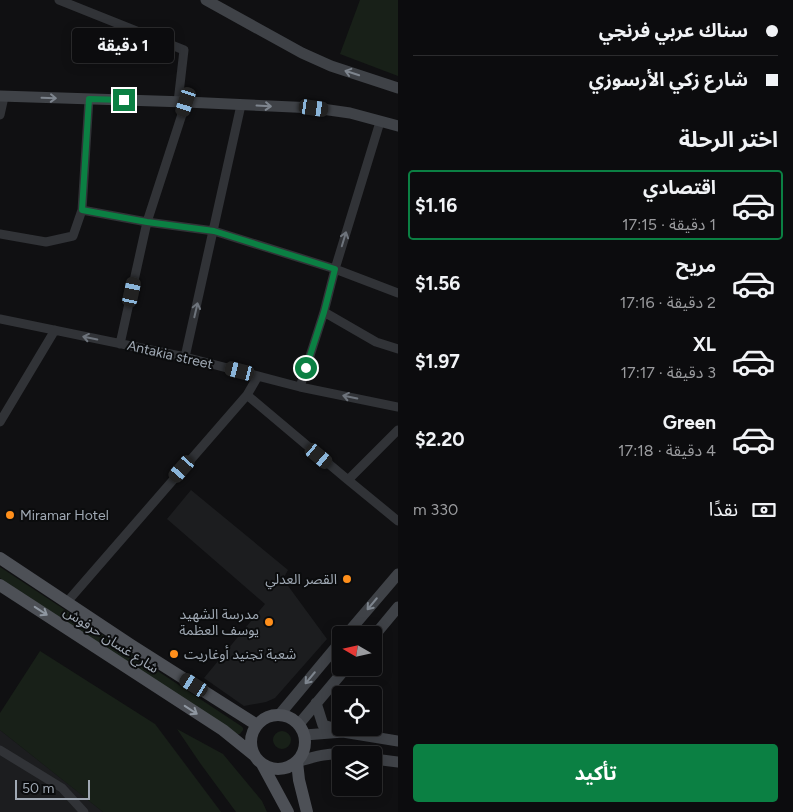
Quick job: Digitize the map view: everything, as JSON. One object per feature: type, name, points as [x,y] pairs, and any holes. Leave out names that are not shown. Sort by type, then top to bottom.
[{"type":"main road","name":"شارع غسان حرفوش","points":[[0,558],[131,645],[257,725]]},
{"type":"main road","name":"شارع غسان حرفوش","points":[[0,584],[223,730],[258,760]]},
{"type":"main road","points":[[258,760],[271,768],[280,769],[289,767],[297,762],[304,749],[305,742],[302,729],[293,719],[280,714],[267,717],[257,725],[251,740],[251,748],[288,812]]},
{"type":"main road","points":[[297,762],[299,780],[307,812]]},
{"type":"street","points":[[59,0],[184,50],[182,102],[147,222],[120,344]]},
{"type":"street","points":[[206,0],[302,53],[331,66],[398,88]]},
{"type":"street","points":[[0,115],[2,96],[314,108],[350,113],[398,126]]},
{"type":"street","points":[[0,234],[46,242],[73,236],[82,210],[89,99]]},
{"type":"street","points":[[186,357],[241,104]]},
{"type":"street","points":[[300,387],[380,122]]},
{"type":"street","points":[[82,210],[147,222],[214,231],[335,269],[398,293]]},
{"type":"street","points":[[324,312],[376,342],[398,349]]},
{"type":"street","name":"Antakia street","points":[[0,319],[186,357],[300,387],[398,407]]},
{"type":"street","points":[[0,422],[55,330]]},
{"type":"street","points":[[67,602],[246,395],[258,376]]},
{"type":"street","points":[[246,395],[398,521]]},
{"type":"street","points":[[348,480],[398,430]]},
{"type":"street","points":[[354,626],[398,574]]},
{"type":"street","points":[[382,626],[398,607]]},
{"type":"street","points":[[280,714],[332,652]]},
{"type":"street","points":[[332,731],[302,729],[316,703],[339,676]]},
{"type":"street","points":[[316,703],[323,725],[332,728]]},
{"type":"street","points":[[368,736],[398,741]]},
{"type":"street","points":[[0,750],[62,788],[84,812]]},
{"type":"street","points":[[297,762],[318,755],[332,754]]},
{"type":"street","points":[[382,759],[398,762]]},
{"type":"shaded area","points":[[360,0],[398,0],[398,76],[340,54]]},
{"type":"shaded area","points":[[191,490],[288,570],[283,579],[327,639],[275,698],[266,702],[244,706],[204,678],[265,604],[167,519]]},
{"type":"shaded area","points":[[0,567],[241,726],[243,730],[240,734],[237,734],[0,578]]},
{"type":"shaded area","points":[[40,651],[155,724],[221,812],[103,812],[0,730],[0,713]]},
{"type":"shaded area","points":[[177,729],[223,754],[262,801],[267,812],[236,812]]},
{"type":"shaded area","points":[[0,730],[82,795],[103,812],[0,812]]},
{"type":"shaded area","points":[[282,731],[288,734],[291,740],[288,746],[282,749],[276,746],[273,740],[276,734]]},
{"type":"place","name":"Miramar Hotel","points":[[10,515]]},
{"type":"place","name":"القصر العدلي","points":[[347,579]]},
{"type":"place","name":"مدرسة الشهيد يوسف العظمة","points":[[269,622]]},
{"type":"place","name":"شعبة تجنيد أوغاريت","points":[[174,654]]},
{"type":"route","points":[[124,100],[89,99],[82,210],[147,222],[214,231],[335,269],[324,312],[306,368]]}]
